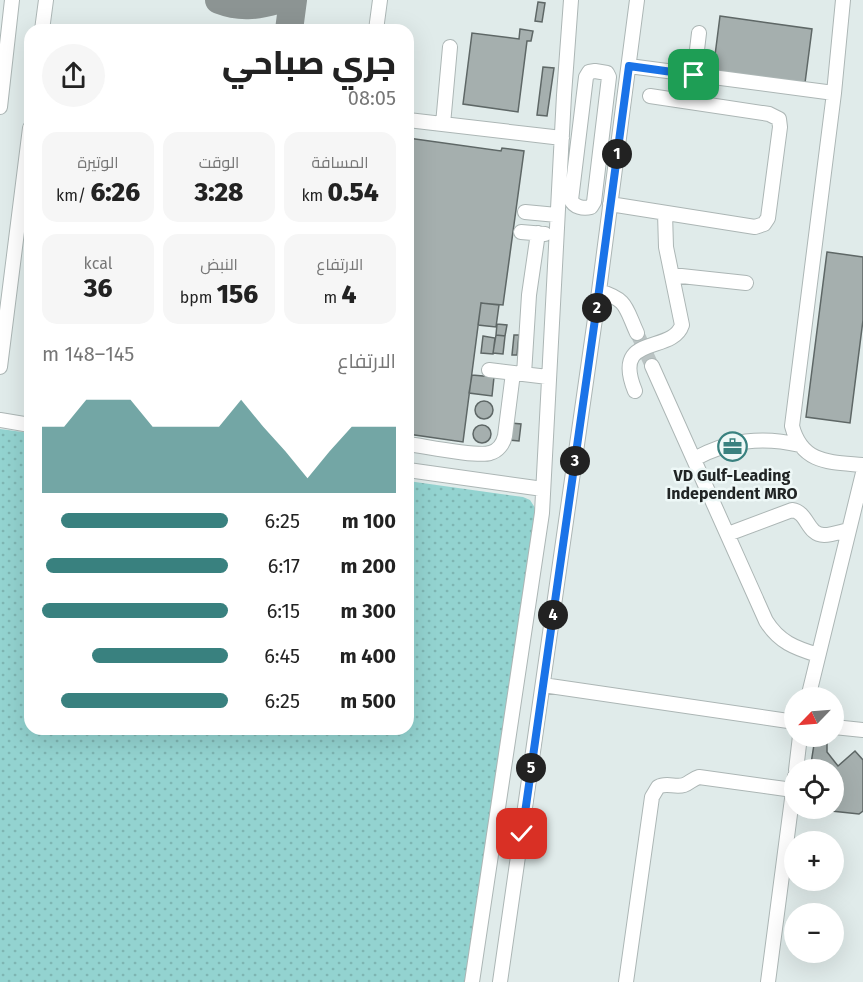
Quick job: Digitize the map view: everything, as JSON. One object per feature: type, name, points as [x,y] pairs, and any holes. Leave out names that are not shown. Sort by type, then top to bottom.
[{"type":"lane","points":[[0,106],[12,0]]},
{"type":"lane","points":[[43,24],[46,0]]},
{"type":"lane","points":[[377,24],[380,0]]},
{"type":"lane","points":[[472,982],[539,534],[571,0]]},
{"type":"lane","points":[[500,982],[599,291],[637,0]]},
{"type":"lane","points":[[843,0],[834,93],[792,426],[800,445],[816,458],[863,465]]},
{"type":"lane","points":[[694,75],[699,33]]},
{"type":"lane","points":[[443,124],[450,47]]},
{"type":"lane","points":[[608,74],[594,202],[591,207],[583,208],[571,200],[586,77],[592,71],[608,74],[628,71],[694,75],[834,93]]},
{"type":"lane","points":[[610,204],[755,227],[764,224],[768,218],[780,123],[776,116],[650,96]]},
{"type":"lane","points":[[414,121],[562,138]]},
{"type":"lane","points":[[0,367],[24,176]]},
{"type":"lane","points":[[525,212],[557,215]]},
{"type":"lane","points":[[635,391],[628,371],[635,354],[673,335],[680,329],[681,320],[665,239],[665,213]]},
{"type":"lane","points":[[520,232],[556,235]]},
{"type":"lane","points":[[414,445],[482,454],[495,451],[503,442],[518,374],[538,233]]},
{"type":"lane","points":[[672,275],[746,283]]},
{"type":"lane","points":[[599,291],[622,301],[637,333]]},
{"type":"lane","points":[[530,294],[553,297]]},
{"type":"lane","points":[[652,366],[766,621],[772,631],[789,645],[818,655]]},
{"type":"lane","points":[[489,370],[548,377]]},
{"type":"lane","points":[[0,420],[24,424]]},
{"type":"lane","points":[[694,459],[719,447],[746,441],[773,440],[800,445]]},
{"type":"lane","points":[[414,471],[543,489]]},
{"type":"lane","points":[[811,687],[863,473]]},
{"type":"lane","points":[[728,534],[792,510],[801,513],[813,531],[818,534],[828,535],[848,530]]},
{"type":"lane","points":[[543,685],[784,720]]},
{"type":"lane","points":[[844,728],[863,730]]},
{"type":"lane","points":[[626,982],[652,797],[658,787],[668,784],[684,785],[699,777],[784,782]]},
{"type":"lane","points":[[768,982],[789,819]]},
{"type":"shaded area","points":[[0,429],[24,432],[24,735],[414,735],[414,482],[523,497],[530,500],[537,511],[468,982],[0,982]]},
{"type":"building","points":[[538,2],[545,3],[542,22],[535,21]]},
{"type":"building","points":[[720,16],[812,29],[805,83],[713,71]]},
{"type":"building","points":[[520,29],[533,31],[531,41],[527,41],[518,112],[463,104],[472,33],[519,39]]},
{"type":"building","points":[[543,67],[554,68],[547,116],[537,115]]},
{"type":"building","points":[[414,139],[501,151],[502,148],[524,151],[503,305],[481,303],[463,442],[414,435]]},
{"type":"building","points":[[827,252],[863,257],[863,320],[850,423],[806,417]]},
{"type":"building","points":[[481,303],[499,305],[496,327],[478,325]]},
{"type":"building","points":[[497,324],[507,325],[505,336],[496,335]]},
{"type":"building","points":[[496,335],[505,336],[503,354],[493,353]]},
{"type":"building","points":[[514,335],[519,335],[517,355],[512,355]]},
{"type":"building","points":[[483,336],[495,338],[493,354],[481,353]]},
{"type":"building","points":[[472,375],[494,377],[492,396],[469,393]]},
{"type":"building","points":[[484,401],[490,404],[493,410],[490,416],[484,419],[478,416],[475,410],[478,404]]},
{"type":"building","points":[[511,423],[521,424],[519,441],[509,440]]},
{"type":"building","points":[[478,425],[486,425],[491,430],[489,441],[478,443],[473,438],[473,430]]},
{"type":"building","points":[[814,747],[827,747],[827,752],[832,759],[812,759]]},
{"type":"building","points":[[855,751],[863,760],[863,811],[859,814],[844,812],[844,761]]},
{"type":"taxiway","points":[[219,0],[248,5],[277,0]]},
{"type":"taxiway","points":[[290,24],[293,0]]},
{"type":"tunnel","points":[[637,333],[652,366]]},
{"type":"place","name":"VD Gulf-Leading Independent MRO","points":[[732,447]]},
{"type":"route","points":[[522,834],[629,66],[694,75]]}]
